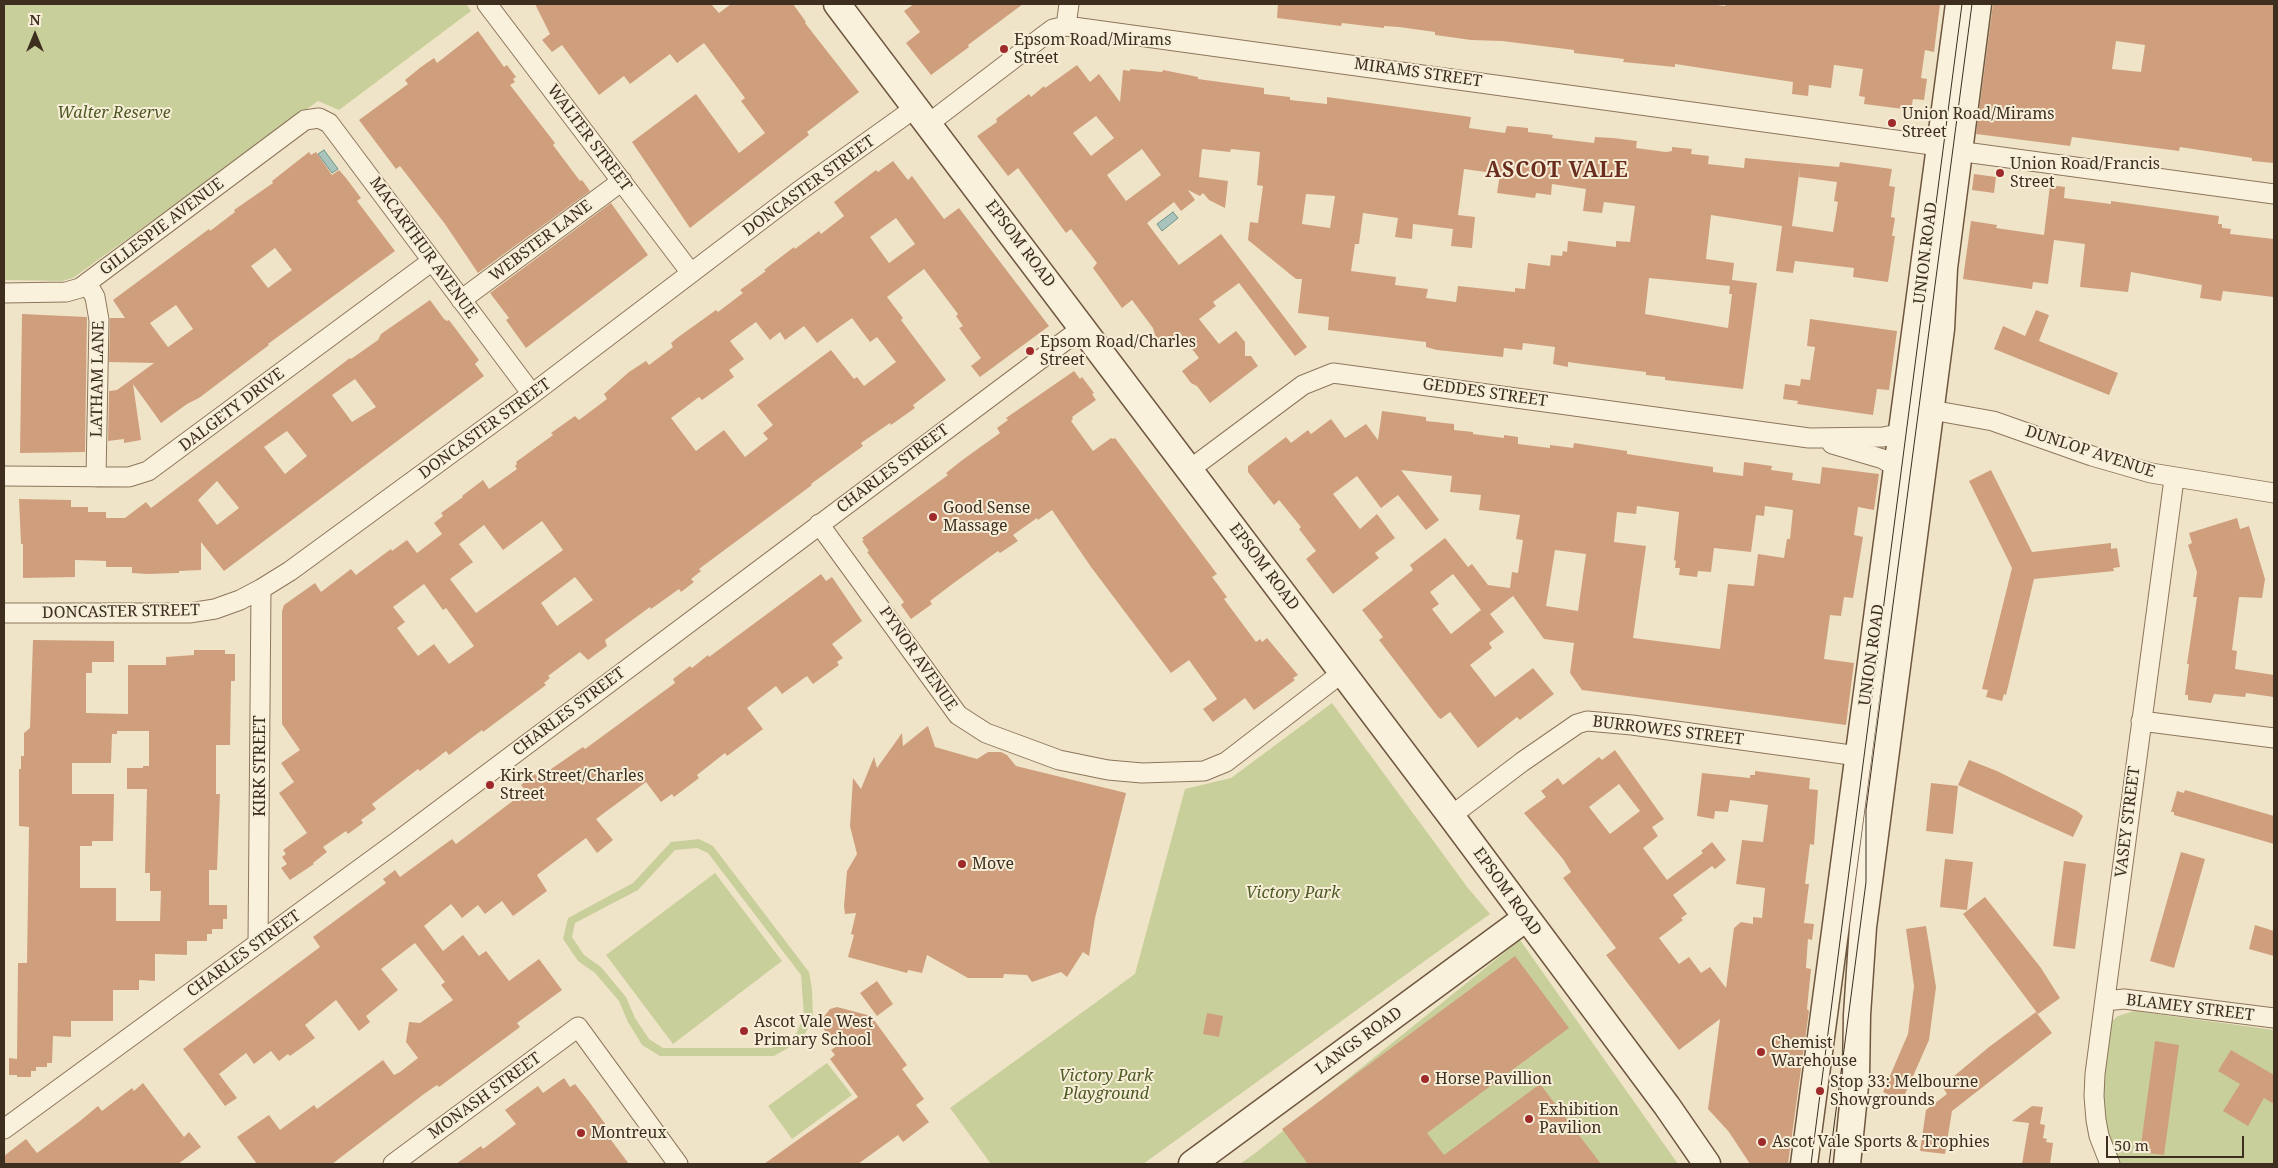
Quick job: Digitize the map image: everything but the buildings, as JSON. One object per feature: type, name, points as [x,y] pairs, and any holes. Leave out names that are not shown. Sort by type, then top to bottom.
[{"type":"street","name":"WALTER STREET","points":[[487,4],[691,273]]},
{"type":"street","name":"EPSOM ROAD","points":[[837,4],[1343,672],[1687,1134],[1707,1164]]},
{"type":"street","points":[[921,116],[1053,30],[1066,26],[1069,4]]},
{"type":"street","name":"UNION ROAD","points":[[1804,1164],[1897,470],[1917,419],[1941,329],[1959,4]]},
{"type":"street","name":"UNION ROAD","points":[[1950,147],[1978,4]]},
{"type":"street","name":"MIRAMS STREET","points":[[1066,26],[1950,147],[1982,154],[2274,194]]},
{"type":"street","name":"DONCASTER STREET","points":[[4,612],[189,613],[215,609],[240,600],[261,589],[290,571],[532,394],[691,273],[921,116]]},
{"type":"street","name":"MACARTHUR AVENUE","points":[[305,120],[319,118],[329,122],[532,394]]},
{"type":"street","name":"GILLESPIE AVENUE","points":[[4,293],[66,292],[80,288],[305,120]]},
{"type":"street","name":"WEBSTER LANE","points":[[461,300],[622,181]]},
{"type":"street","name":"DALGETY DRIVE","points":[[4,476],[129,477],[148,471],[432,261]]},
{"type":"street","name":"LATHAM LANE","points":[[87,283],[95,297],[100,320],[96,478]]},
{"type":"street","name":"CHARLES STREET","points":[[4,1128],[258,943],[1082,328]]},
{"type":"street","name":"GEDDES STREET","points":[[1189,470],[1303,385],[1333,373],[1809,438],[1883,459],[1897,470],[1923,475]]},
{"type":"street","name":"UNION ROAD","points":[[1847,1164],[1856,1076],[1857,1015],[1863,927],[1923,475],[1917,419]]},
{"type":"street","name":"GEDDES STREET","points":[[1809,438],[1886,437],[1896,433],[1917,419]]},
{"type":"street","name":"DUNLOP AVENUE","points":[[1917,419],[1993,421],[2124,467],[2174,479],[2274,494]]},
{"type":"street","name":"VASEY STREET","points":[[2110,1164],[2099,1136],[2094,1096],[2141,721],[2174,479]]},
{"type":"street","name":"PYNOR AVENUE","points":[[819,524],[958,715],[986,733],[1059,760],[1108,770],[1142,773],[1204,772],[1226,762],[1343,672]]},
{"type":"street","name":"KIRK STREET","points":[[258,943],[261,589]]},
{"type":"street","name":"BURROWES STREET","points":[[1451,816],[1530,756],[1577,724],[1586,721],[1632,725],[1885,760]]},
{"type":"street","points":[[2141,721],[2274,738]]},
{"type":"street","name":"LANGS ROAD","points":[[1192,1164],[1526,918]]},
{"type":"street","points":[[1837,923],[1863,927]]},
{"type":"street","name":"BLAMEY STREET","points":[[2105,1000],[2124,999],[2274,1018]]},
{"type":"street","name":"MONASH STREET","points":[[393,1164],[578,1027],[678,1164]]},
{"type":"street","name":"EPSOM ROAD","points":[[1687,1134],[1716,1164]]},
{"type":"green space","name":"Walter Reserve","points":[[4,4],[466,4],[471,11],[339,110],[318,101],[73,278],[62,281],[4,280]]},
{"type":"green space","name":"Victory Park","points":[[1332,703],[1468,888],[1490,914],[1143,1164],[991,1164],[950,1108],[1135,974],[1185,789],[1231,778]]},
{"type":"green space","points":[[699,839],[713,846],[809,972],[812,989],[813,1018],[802,1040],[774,1056],[660,1056],[642,1045],[628,1022],[619,1001],[595,973],[578,961],[563,939],[568,918],[633,883],[671,842]],"holes":[[[697,848],[708,853],[801,975],[804,1016],[796,1034],[772,1048],[663,1048],[649,1039],[635,1018],[626,997],[601,967],[584,955],[572,937],[575,923],[638,890],[675,850]]]},
{"type":"green space","points":[[715,873],[782,961],[673,1044],[606,955]]},
{"type":"green space","points":[[1520,940],[1678,1164],[1240,1164],[1258,1151]]},
{"type":"green space","points":[[2134,1011],[2274,1030],[2274,1164],[2117,1164],[2109,1149],[2100,1087],[2111,1022],[2118,1016]]},
{"type":"green space","points":[[827,1063],[852,1095],[792,1139],[768,1106]]},
{"type":"water","points":[[324,150],[338,169],[332,173],[318,154]]},
{"type":"water","points":[[1173,212],[1178,218],[1162,231],[1157,224]]},
{"type":"tram line","points":[[1811,1164],[1962,4]]},
{"type":"tram line","points":[[1829,1164],[1866,882],[1866,810],[1972,4]]},
{"type":"place","name":"Epsom Road/Mirams Street","points":[[1004,49]]},
{"type":"place","name":"Union Road/Mirams Street","points":[[1892,123]]},
{"type":"place","name":"Union Road/Francis Street","points":[[2000,173]]},
{"type":"place","name":"Epsom Road/Charles Street","points":[[1030,351]]},
{"type":"place","name":"Good Sense Massage","points":[[933,517]]},
{"type":"place","name":"Kirk Street/Charles Street","points":[[490,785]]},
{"type":"place","name":"Move","points":[[962,864]]},
{"type":"place","name":"Ascot Vale West Primary School","points":[[744,1031]]},
{"type":"place","name":"Chemist Warehouse","points":[[1761,1052]]},
{"type":"place","name":"Horse Pavillion","points":[[1425,1079]]},
{"type":"place","name":"Stop 33: Melbourne Showgrounds","points":[[1820,1091]]},
{"type":"place","name":"Exhibition Pavilion","points":[[1529,1119]]},
{"type":"place","name":"Montreux","points":[[581,1133]]},
{"type":"place","name":"Ascot Vale Sports & Trophies","points":[[1762,1142]]},
{"type":"district","name":"ASCOT VALE","points":[[1557,171]]},
{"type":"park label","name":"Victory Park Playground","points":[[1106,1085]]}]
